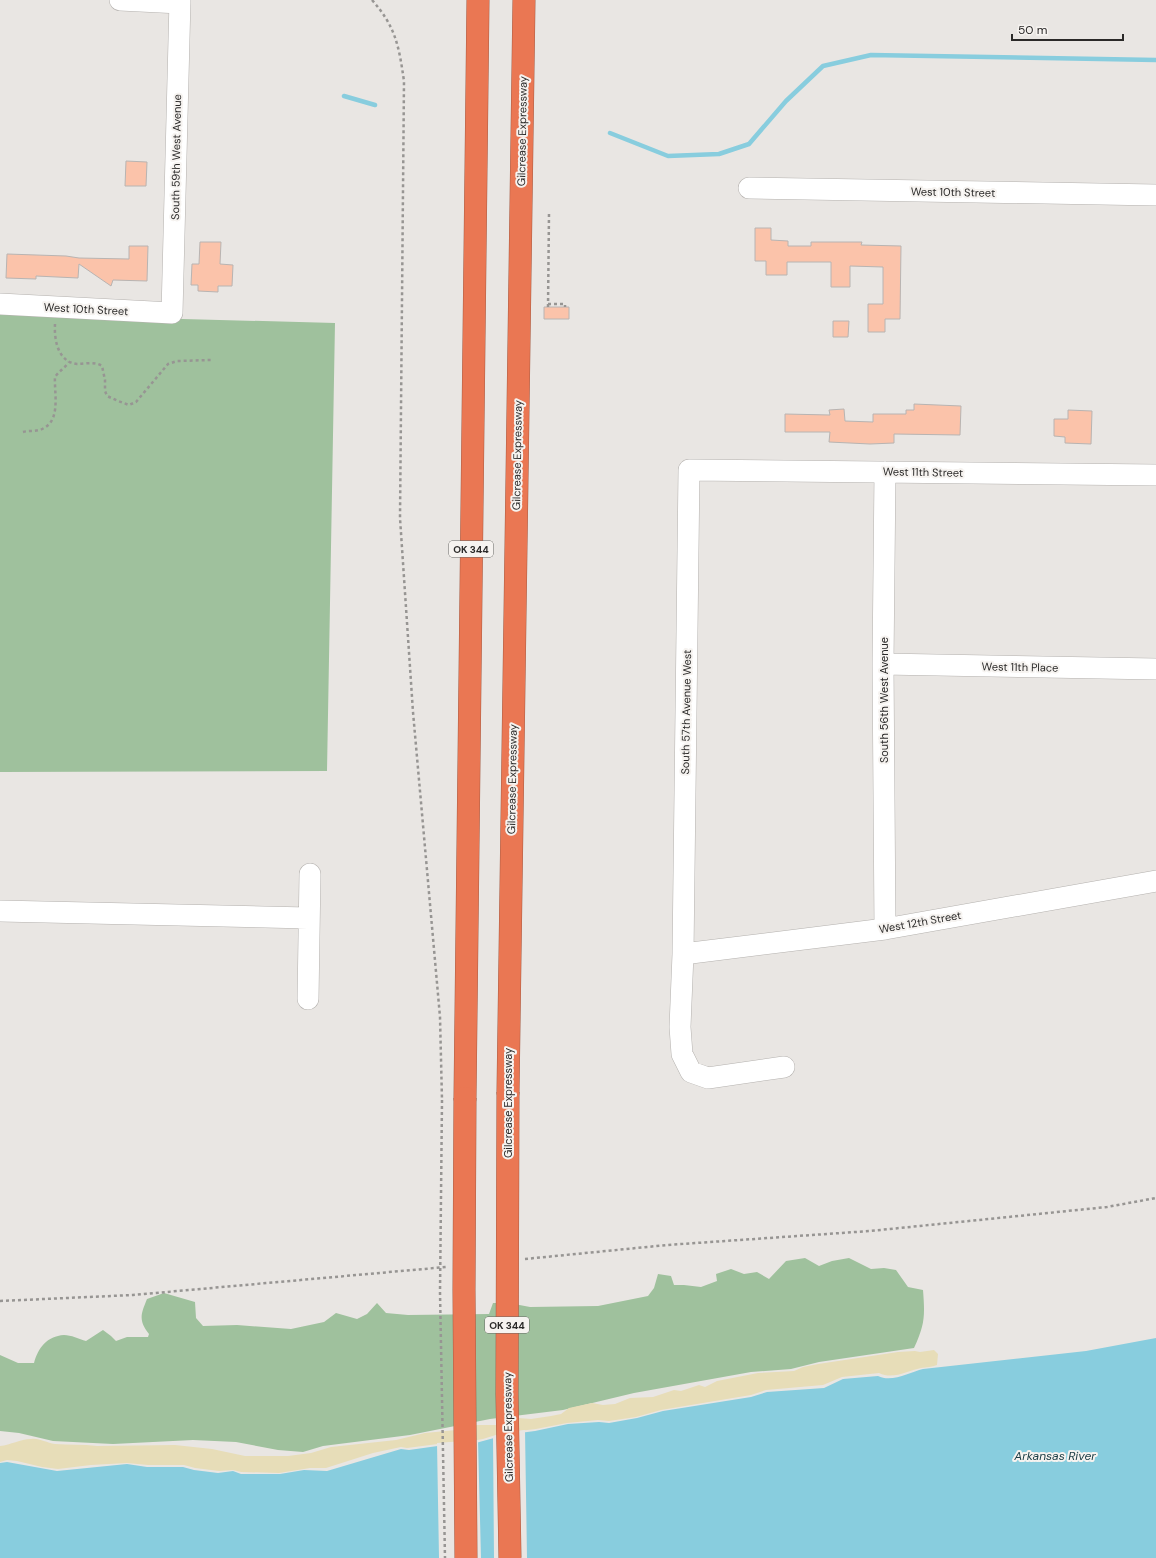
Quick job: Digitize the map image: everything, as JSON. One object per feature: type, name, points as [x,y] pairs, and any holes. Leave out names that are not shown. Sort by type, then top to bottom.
[{"type":"highway","name":"OK 344","points":[[466,1558],[464,1290],[465,1098],[478,0]]},
{"type":"highway","name":"Gilcrease Expressway","points":[[510,1558],[507,1395],[508,1092],[524,0]]},
{"type":"street","points":[[120,0],[180,1]]},
{"type":"street","name":"South 59th West Avenue","points":[[172,313],[180,1]]},
{"type":"street","name":"West 10th Street","points":[[749,188],[1156,195]]},
{"type":"street","name":"West 10th Street","points":[[0,304],[172,313]]},
{"type":"street","name":"West 11th Street","points":[[689,470],[1156,475]]},
{"type":"street","name":"South 57th Avenue West","points":[[689,470],[683,954],[680,1027],[682,1054],[691,1072],[708,1078],[784,1067]]},
{"type":"street","name":"South 56th West Avenue","points":[[885,472],[883,664],[885,929]]},
{"type":"street","name":"West 11th Place","points":[[883,664],[1156,670]]},
{"type":"street","points":[[308,999],[308,918],[310,874]]},
{"type":"street","name":"West 12th Street","points":[[683,954],[885,929],[1156,881]]},
{"type":"street","points":[[0,911],[308,918]]},
{"type":"path","points":[[372,0],[379,8],[391,28],[399,49],[404,81],[400,518],[413,712],[440,1017],[442,1100],[440,1292],[445,1558]]},
{"type":"path","points":[[549,213],[548,306],[564,304],[564,307]]},
{"type":"path","points":[[56,307],[55,336],[63,356],[69,362],[76,364],[99,364],[102,366],[107,396],[129,405],[136,402],[168,364],[177,361],[211,360]]},
{"type":"path","points":[[23,432],[34,431],[46,427],[56,408],[55,377],[58,373],[65,369],[69,362]]},
{"type":"path","points":[[522,1260],[667,1245],[870,1231],[1107,1207],[1156,1198]]},
{"type":"path","points":[[0,1301],[133,1295],[453,1266]]},
{"type":"green space","points":[[0,314],[335,323],[327,771],[0,772]]},
{"type":"green space","points":[[805,1258],[819,1266],[832,1261],[849,1258],[871,1269],[884,1268],[896,1270],[908,1287],[923,1290],[923,1320],[914,1348],[819,1362],[791,1369],[751,1372],[634,1393],[563,1410],[490,1419],[410,1435],[323,1446],[303,1452],[278,1450],[236,1442],[193,1440],[113,1444],[53,1441],[19,1433],[0,1431],[0,1355],[18,1363],[34,1363],[38,1352],[48,1340],[58,1336],[67,1335],[86,1341],[103,1330],[116,1341],[127,1337],[148,1337],[149,1334],[142,1321],[143,1309],[147,1299],[164,1293],[195,1302],[196,1318],[203,1326],[237,1325],[291,1329],[324,1322],[336,1313],[357,1319],[367,1314],[377,1303],[386,1313],[408,1315],[489,1314],[493,1303],[509,1303],[530,1307],[598,1306],[648,1296],[654,1288],[658,1274],[671,1276],[674,1285],[701,1287],[717,1281],[716,1274],[731,1269],[744,1274],[757,1272],[769,1279],[786,1261]]},
{"type":"sand","points":[[934,1350],[938,1354],[937,1365],[890,1376],[879,1373],[842,1377],[823,1385],[766,1390],[751,1395],[661,1410],[636,1417],[609,1421],[598,1420],[567,1423],[536,1429],[502,1433],[472,1441],[407,1448],[401,1447],[373,1453],[326,1468],[310,1468],[279,1473],[241,1472],[233,1470],[219,1471],[184,1465],[148,1465],[127,1463],[58,1469],[17,1461],[7,1460],[0,1462],[0,1446],[27,1439],[40,1440],[55,1444],[97,1446],[175,1445],[212,1449],[245,1456],[288,1456],[311,1453],[331,1447],[396,1440],[425,1433],[456,1430],[474,1425],[497,1425],[518,1418],[531,1419],[551,1416],[561,1414],[569,1408],[592,1403],[603,1405],[615,1404],[630,1398],[653,1397],[674,1390],[681,1391],[699,1385],[705,1387],[717,1381],[758,1373],[794,1371],[803,1367],[818,1364],[898,1352],[920,1352]]},
{"type":"water","name":"Arkansas River","points":[[1156,1338],[1156,1558],[0,1558],[0,1463],[7,1462],[57,1471],[127,1464],[147,1467],[183,1467],[218,1473],[233,1471],[241,1474],[280,1474],[304,1470],[327,1471],[401,1449],[409,1450],[459,1443],[472,1444],[503,1435],[535,1431],[568,1424],[599,1422],[609,1423],[663,1411],[751,1397],[767,1392],[824,1388],[843,1379],[878,1376],[883,1378],[895,1378],[923,1369],[1086,1351]]},
{"type":"pier","points":[[525,1430],[527,1558],[494,1558],[493,1437],[503,1433]]},
{"type":"pier","points":[[478,1440],[481,1558],[439,1558],[437,1443]]},
{"type":"building","points":[[126,161],[147,162],[146,186],[125,186]]},
{"type":"building","points":[[755,228],[771,228],[771,240],[788,241],[788,246],[811,246],[811,242],[862,242],[861,245],[901,246],[900,319],[885,319],[885,332],[868,332],[868,304],[883,304],[883,267],[850,266],[850,287],[831,287],[831,262],[787,262],[787,275],[766,275],[766,261],[755,261]]},
{"type":"building","points":[[200,242],[221,242],[220,264],[233,265],[232,286],[218,286],[218,292],[198,291],[198,285],[191,285],[192,264],[199,264]]},
{"type":"building","points":[[129,246],[148,246],[147,281],[113,280],[111,286],[79,264],[78,278],[36,276],[36,279],[6,278],[7,254],[129,259]]},
{"type":"building","points":[[544,307],[569,307],[569,319],[544,319]]},
{"type":"building","points":[[833,321],[849,321],[848,337],[833,337]]},
{"type":"building","points":[[914,404],[961,406],[960,435],[894,434],[894,443],[870,444],[829,442],[830,432],[785,432],[785,414],[830,415],[829,410],[844,409],[845,421],[873,422],[873,414],[906,414],[906,410],[914,410]]},
{"type":"building","points":[[1068,410],[1092,411],[1091,444],[1065,443],[1065,437],[1054,436],[1054,419],[1068,419]]},
{"type":"waterway","points":[[610,133],[668,156],[719,154],[749,144],[786,101],[823,66],[871,55],[1156,60]]},
{"type":"waterway","points":[[344,96],[375,105]]}]
